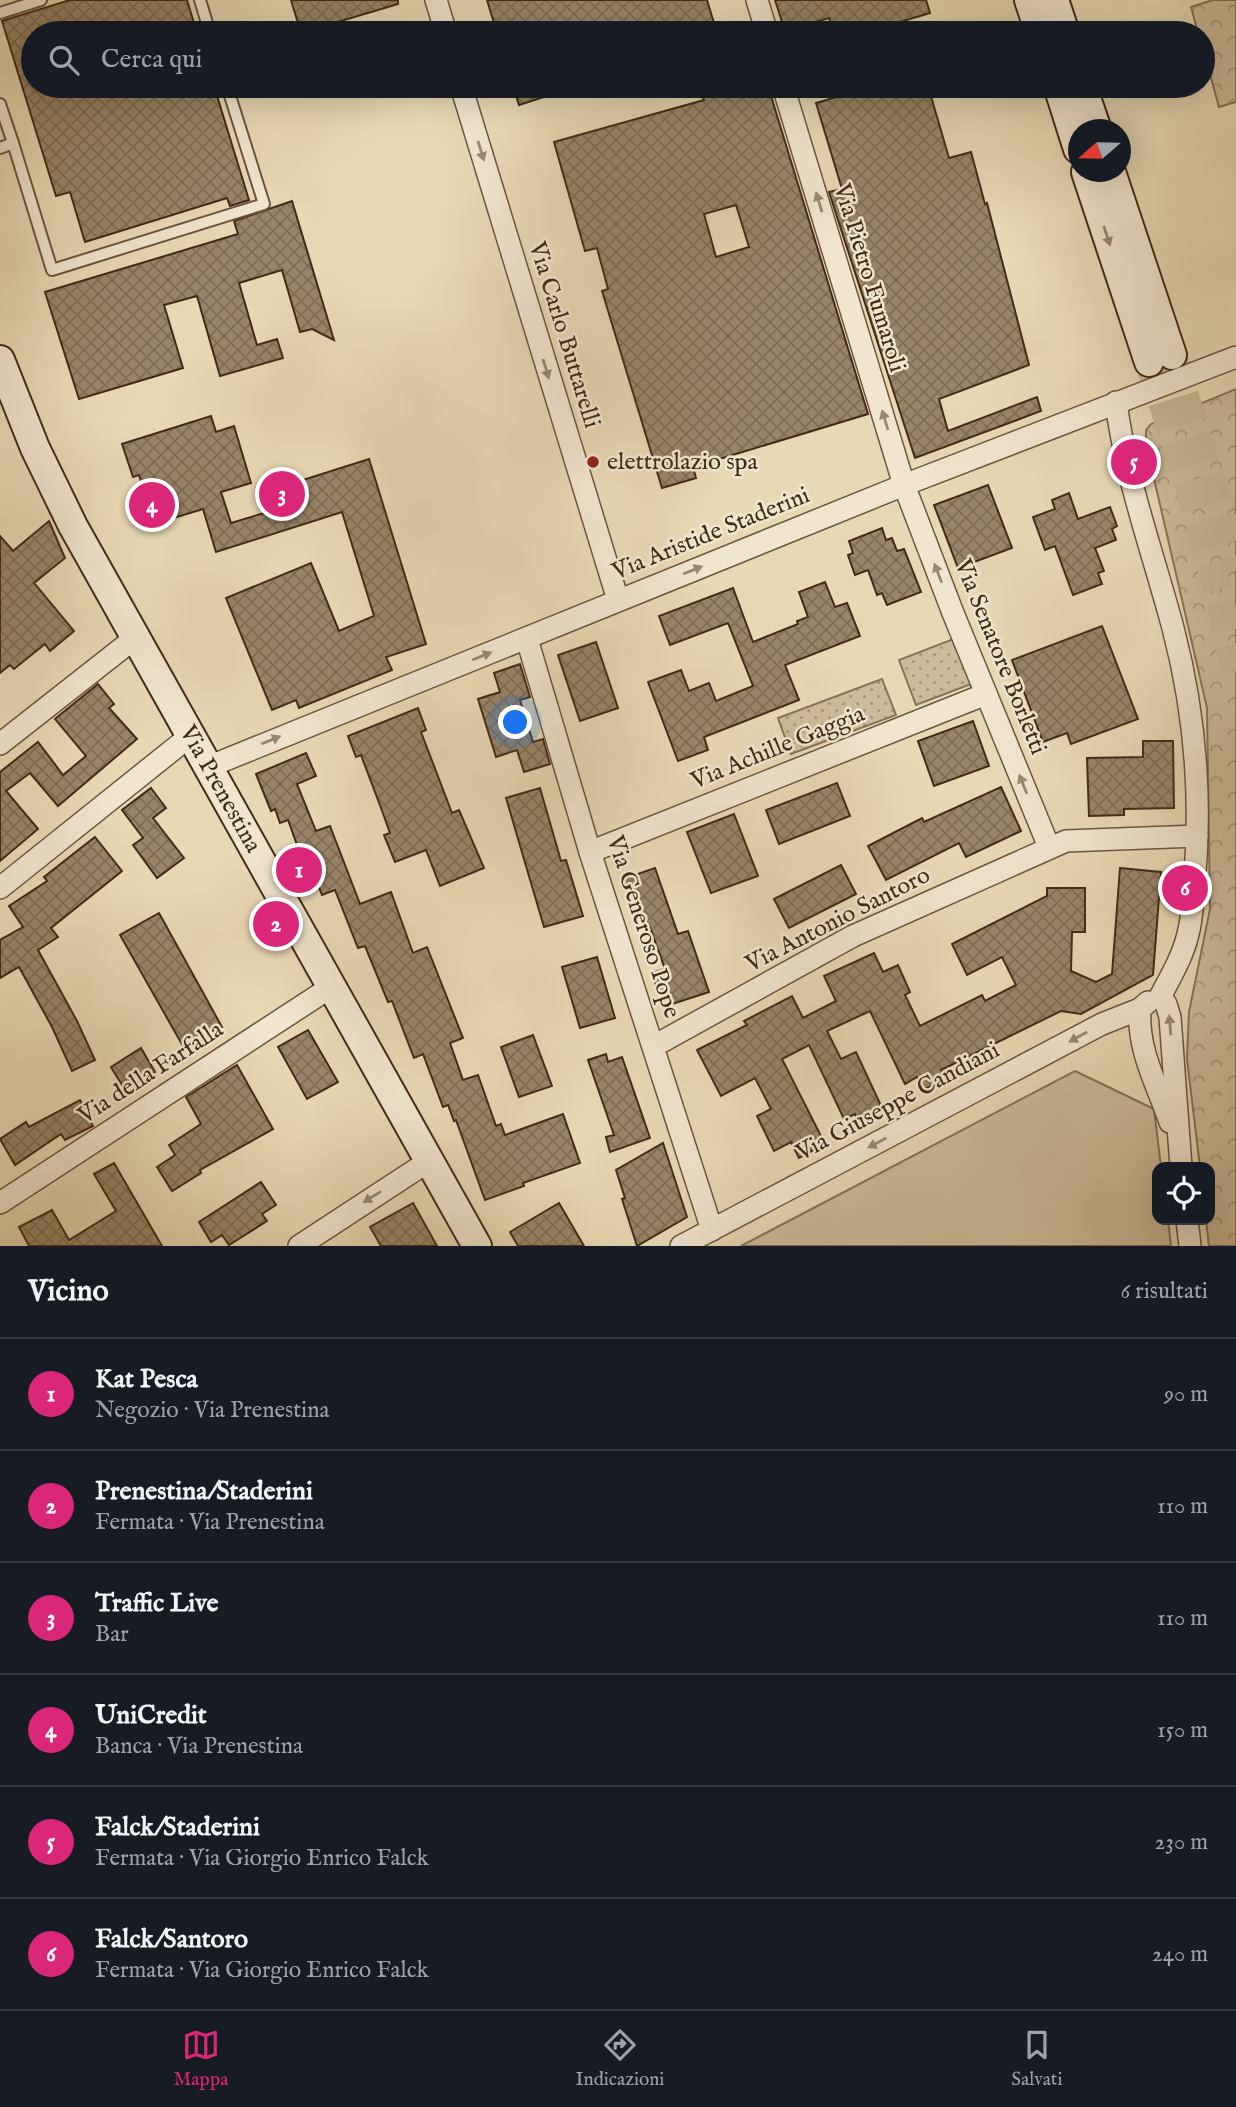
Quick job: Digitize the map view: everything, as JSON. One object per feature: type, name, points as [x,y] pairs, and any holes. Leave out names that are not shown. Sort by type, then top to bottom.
[{"type":"street","points":[[436,0],[442,21]]},
{"type":"street","points":[[757,0],[763,21]]},
{"type":"street","points":[[1029,0],[1036,21]]},
{"type":"street","points":[[1054,0],[1061,21]]},
{"type":"street","name":"Via Carlo Buttarelli","points":[[465,98],[618,600]]},
{"type":"street","name":"Via Pietro Fumaroli","points":[[787,98],[904,485]]},
{"type":"street","points":[[1062,98],[1069,119]]},
{"type":"street","points":[[1086,98],[1093,119]]},
{"type":"street","points":[[1090,182],[1161,359],[1114,182]]},
{"type":"street","name":"Via Aristide Staderini","points":[[208,767],[904,485],[1236,357]]},
{"type":"street","name":"Via Prenestina","points":[[3,375],[53,488],[477,1246]]},
{"type":"street","points":[[1116,402],[1129,476],[1165,597],[1183,674],[1194,750],[1197,836],[1189,931],[1184,950],[1160,997],[1166,1004],[1170,1017],[1180,1162]]},
{"type":"street","name":"Via Senatore Borletti","points":[[904,485],[1049,847]]},
{"type":"street","points":[[0,744],[135,638]]},
{"type":"street","name":"Via Generoso Pope","points":[[527,639],[590,852],[712,1230]]},
{"type":"street","name":"Via Achille Gaggia","points":[[590,852],[986,694]]},
{"type":"street","points":[[0,888],[190,737]]},
{"type":"street","name":"Via Antonio Santoro","points":[[654,1046],[853,936],[1049,847],[1066,841],[1197,836]]},
{"type":"street","name":"Via della Farfalla","points":[[0,1203],[331,986]]},
{"type":"street","name":"Via Giuseppe Candiani","points":[[681,1246],[1102,1024],[1140,1009],[1160,997]]},
{"type":"street","points":[[1140,1009],[1139,1035],[1178,1144]]},
{"type":"street","points":[[1150,1069],[1161,1066],[1171,1056]]},
{"type":"street","points":[[299,1246],[429,1161]]},
{"type":"street","points":[[1188,1225],[1190,1246]]},
{"type":"lane","points":[[0,13],[41,0]]},
{"type":"lane","points":[[200,0],[207,21]]},
{"type":"lane","points":[[0,104],[52,270],[264,204],[231,98]]},
{"type":"lane","points":[[0,148],[13,144]]},
{"type":"green space","points":[[1213,0],[1236,0],[1236,102],[1219,107],[1215,92],[1215,21],[1195,21],[1191,7]]},
{"type":"green space","points":[[1236,389],[1236,1246],[1209,1246],[1207,1225],[1215,1225],[1215,1162],[1199,1162],[1187,1059],[1189,1012],[1210,909],[1207,708],[1146,444],[1146,430],[1151,424]]},
{"type":"green space","points":[[956,638],[974,683],[916,705],[899,660]]},
{"type":"green space","points":[[882,679],[896,715],[791,754],[778,718]]},
{"type":"green space","points":[[1075,1071],[1154,1109],[1160,1162],[1152,1162],[1152,1225],[1169,1225],[1171,1246],[741,1246]]},
{"type":"building","points":[[70,0],[187,0],[193,21],[21,21],[21,83],[2,21]]},
{"type":"building","points":[[291,0],[398,0],[398,4],[341,21],[297,21]]},
{"type":"building","points":[[487,0],[707,0],[713,21],[493,21]]},
{"type":"building","points":[[775,0],[926,0],[930,13],[903,21],[830,21],[829,18],[819,21],[782,21]]},
{"type":"building","points":[[26,98],[218,98],[249,200],[230,206],[227,198],[85,242],[70,192],[56,196]]},
{"type":"building","points":[[517,98],[541,98],[519,105]]},
{"type":"building","points":[[703,98],[772,98],[868,414],[693,467],[696,478],[662,488],[602,291],[608,289],[597,248],[585,251],[554,142],[704,100]],"holes":[[[736,205],[749,247],[716,257],[704,214]]]},
{"type":"building","points":[[833,98],[932,98],[949,158],[971,152],[1029,365],[939,399],[948,431],[1037,397],[1041,411],[915,458],[829,192],[842,189],[816,103]]},
{"type":"building","points":[[292,201],[334,340],[312,329],[300,332],[282,270],[239,283],[257,345],[277,339],[283,358],[220,376],[197,296],[164,305],[183,368],[79,399],[45,292],[238,234],[234,221]]},
{"type":"building","points":[[211,416],[216,432],[234,426],[251,483],[221,492],[231,523],[284,507],[278,488],[369,459],[426,644],[386,657],[392,670],[299,708],[296,700],[272,710],[226,598],[311,563],[339,631],[374,616],[342,512],[216,552],[203,509],[154,524],[139,475],[133,477],[122,444]]},
{"type":"building","points":[[988,485],[1012,548],[958,568],[934,505]]},
{"type":"building","points":[[1069,493],[1078,519],[1110,507],[1117,526],[1112,529],[1116,540],[1095,548],[1104,571],[1098,573],[1102,584],[1073,595],[1055,546],[1045,550],[1033,517],[1055,509],[1052,500]]},
{"type":"building","points":[[49,521],[65,558],[34,583],[74,631],[50,651],[45,644],[14,669],[10,665],[0,673],[0,536],[13,551]]},
{"type":"building","points":[[882,528],[886,540],[892,538],[897,551],[904,549],[921,592],[887,605],[882,593],[877,595],[868,570],[855,575],[848,555],[853,553],[849,541]]},
{"type":"building","points":[[825,582],[835,607],[847,603],[860,636],[785,665],[799,700],[704,737],[708,750],[678,761],[648,682],[681,670],[689,691],[709,683],[716,701],[753,686],[728,623],[670,645],[659,616],[733,588],[753,642],[798,624],[797,621],[808,617],[799,592]]},
{"type":"building","points":[[1102,626],[1138,719],[1071,744],[1067,733],[1043,742],[1012,660]]},
{"type":"building","points":[[596,642],[618,708],[580,721],[558,655]]},
{"type":"building","points":[[520,664],[530,697],[520,700],[533,742],[543,739],[550,764],[524,772],[517,750],[496,757],[478,699],[500,692],[494,673]]},
{"type":"building","points":[[98,684],[114,704],[109,708],[137,739],[58,806],[30,773],[6,791],[38,829],[0,861],[0,772],[38,742],[63,775],[86,756],[55,719]]},
{"type":"building","points":[[418,708],[426,730],[421,732],[452,813],[459,810],[484,868],[440,886],[426,850],[395,862],[384,835],[390,833],[381,808],[361,755],[356,757],[348,736]]},
{"type":"building","points":[[973,721],[989,766],[934,786],[918,741]]},
{"type":"building","points":[[1143,741],[1173,741],[1174,808],[1124,809],[1124,815],[1089,816],[1087,758],[1143,757]]},
{"type":"building","points":[[306,753],[316,776],[297,784],[316,831],[330,826],[360,904],[391,892],[413,953],[427,947],[463,1038],[450,1043],[463,1080],[478,1075],[496,1126],[501,1124],[505,1135],[563,1114],[580,1163],[485,1200],[456,1120],[454,1121],[448,1105],[443,1107],[423,1054],[414,1058],[392,1001],[388,1002],[365,946],[358,948],[335,890],[322,895],[310,865],[305,867],[288,820],[280,823],[275,809],[271,811],[256,774]]},
{"type":"building","points":[[837,783],[850,816],[779,844],[766,810]]},
{"type":"building","points":[[1001,787],[1021,831],[966,857],[959,843],[886,880],[868,846],[922,818],[924,822]]},
{"type":"building","points":[[151,788],[166,808],[153,818],[184,858],[157,878],[133,845],[143,838],[122,810]]},
{"type":"building","points":[[540,788],[561,861],[566,860],[583,916],[544,927],[506,798]]},
{"type":"building","points":[[734,814],[758,876],[711,893],[687,832]]},
{"type":"building","points":[[95,837],[122,871],[51,928],[58,937],[38,950],[95,1060],[72,1071],[52,1027],[19,967],[0,978],[0,940],[23,927],[9,906],[47,881],[44,877]]},
{"type":"building","points":[[841,865],[856,894],[789,928],[774,899]]},
{"type":"building","points":[[655,868],[678,934],[688,931],[709,992],[663,1007],[652,973],[665,969],[649,925],[640,928],[623,879]]},
{"type":"building","points":[[1120,868],[1161,872],[1153,975],[1081,1014],[1061,1011],[941,1070],[946,1079],[923,1090],[917,1077],[905,1084],[870,1011],[827,1031],[841,1059],[856,1052],[883,1110],[859,1122],[855,1114],[844,1119],[809,1045],[782,1059],[825,1144],[799,1158],[791,1142],[774,1151],[757,1116],[771,1109],[755,1078],[721,1096],[697,1050],[747,1025],[744,1021],[792,996],[803,1018],[836,1001],[824,976],[874,953],[883,972],[898,965],[910,992],[905,995],[920,1026],[982,995],[985,1001],[1016,985],[1002,957],[967,975],[952,944],[1047,896],[1047,888],[1085,888],[1085,932],[1072,932],[1071,971],[1096,982],[1112,974]]},
{"type":"building","points":[[159,913],[222,1027],[184,1048],[120,935]]},
{"type":"building","points":[[597,957],[615,1018],[580,1028],[562,967]]},
{"type":"building","points":[[308,1030],[338,1082],[307,1099],[278,1047]]},
{"type":"building","points":[[533,1035],[552,1086],[519,1097],[501,1047]]},
{"type":"building","points":[[141,1048],[155,1072],[125,1090],[111,1067]]},
{"type":"building","points":[[606,1054],[608,1062],[622,1057],[650,1138],[610,1152],[606,1137],[614,1135],[588,1060]]},
{"type":"building","points":[[237,1065],[273,1129],[200,1170],[201,1173],[172,1191],[157,1167],[175,1155],[169,1145],[201,1124],[186,1097]]},
{"type":"building","points":[[80,1100],[93,1126],[65,1140],[61,1134],[15,1165],[0,1139],[26,1122],[29,1127]]},
{"type":"building","points":[[663,1143],[687,1217],[637,1246],[616,1170]]},
{"type":"building","points":[[114,1163],[162,1246],[29,1246],[19,1227],[52,1210],[69,1240],[116,1211],[94,1174]]},
{"type":"building","points":[[261,1182],[276,1205],[262,1214],[267,1221],[229,1245],[222,1235],[211,1242],[199,1222]]},
{"type":"building","points":[[413,1203],[437,1246],[381,1246],[370,1227]]},
{"type":"building","points":[[559,1203],[584,1246],[518,1246],[510,1232]]},
{"type":"tunnel","points":[[1172,355],[1214,488],[1236,570]]},
{"type":"tunnel","points":[[1149,362],[1209,558],[1236,677]]},
{"type":"place","name":"elettrolazio spa","points":[[593,462]]},
{"type":"place","name":"Falck/Staderini","points":[[1134,462]]},
{"type":"place","name":"Traffic Live","points":[[282,494]]},
{"type":"place","name":"UniCredit","points":[[152,505]]},
{"type":"place","name":"Kat Pesca","points":[[299,870]]},
{"type":"place","name":"Falck/Santoro","points":[[1185,888]]},
{"type":"place","name":"Prenestina/Staderini","points":[[276,924]]}]
